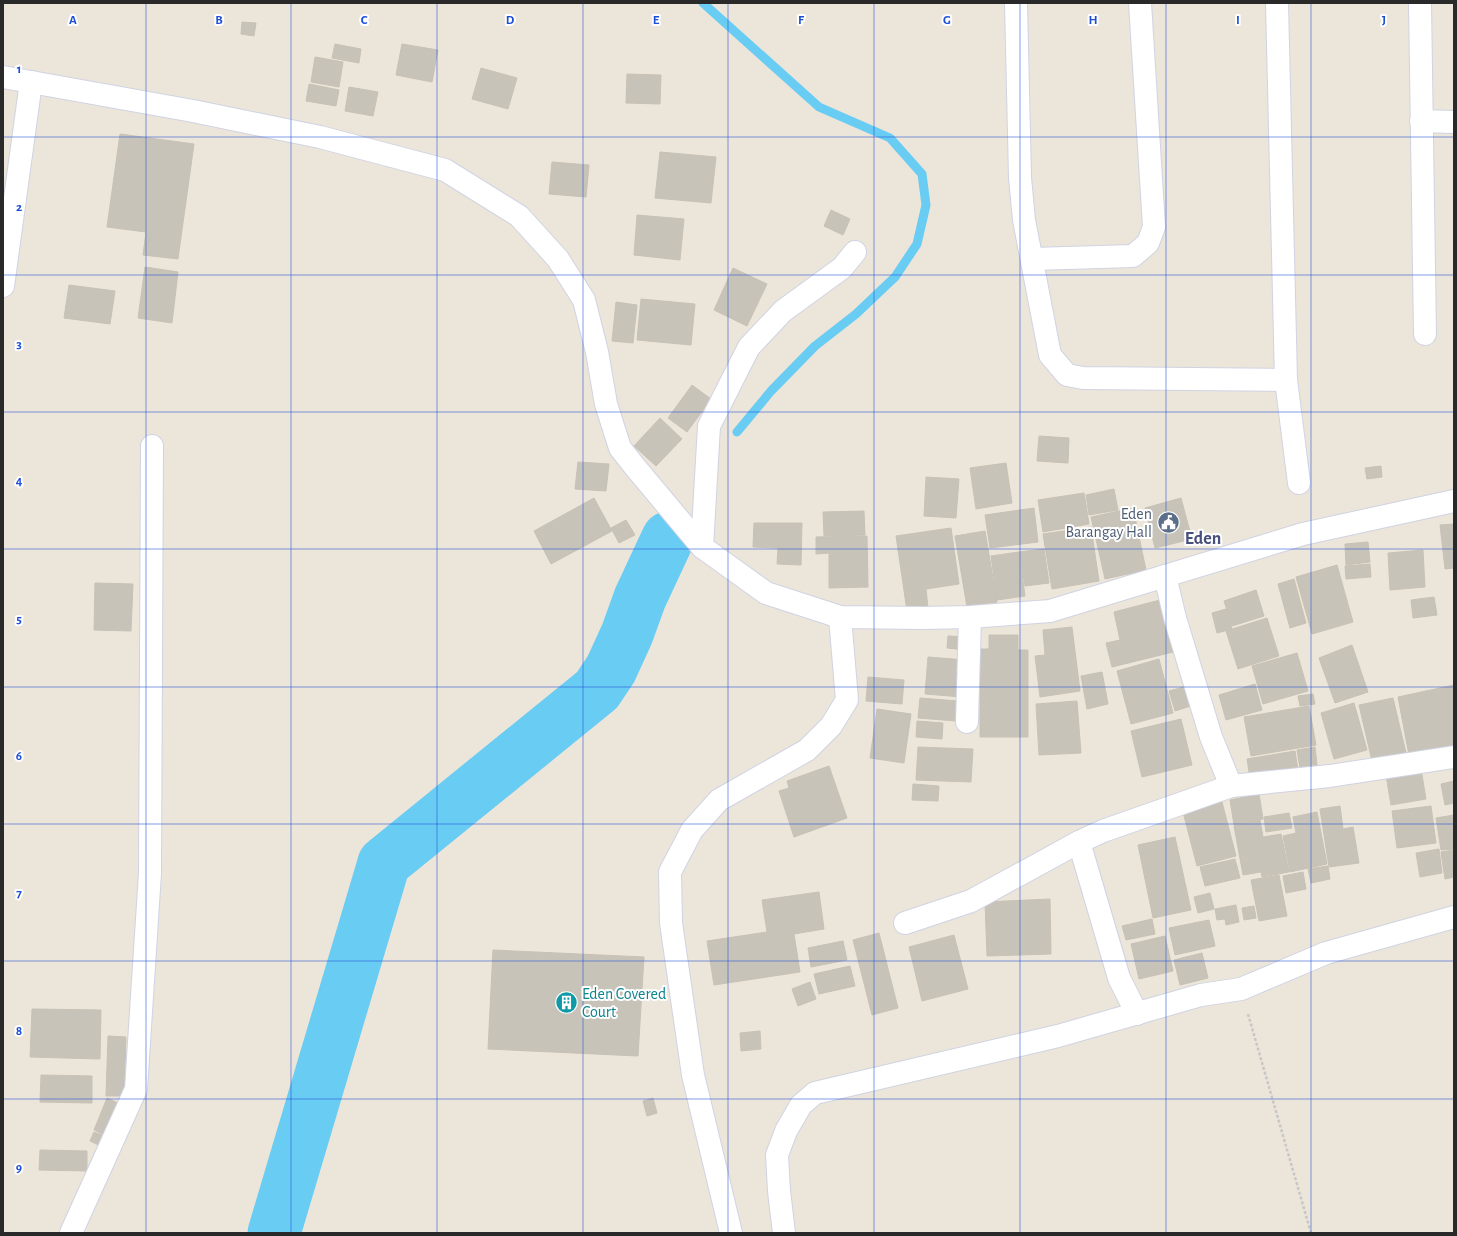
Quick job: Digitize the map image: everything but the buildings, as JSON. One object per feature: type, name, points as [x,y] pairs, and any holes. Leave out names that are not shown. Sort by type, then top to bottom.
[{"type":"street","points":[[1016,3],[1020,178],[1024,220],[1050,355],[1067,375],[1083,378],[1286,380]]},
{"type":"street","points":[[1032,259],[1133,256],[1148,243],[1154,227],[1140,3]]},
{"type":"street","points":[[1277,3],[1286,380],[1299,483]]},
{"type":"street","points":[[1420,3],[1425,334]]},
{"type":"street","points":[[3,77],[193,111],[320,137],[445,170],[519,216],[558,259],[584,300],[598,352],[606,404],[620,448],[635,468],[702,547],[766,593],[840,617],[970,617],[1050,611],[1303,534],[1454,501]]},
{"type":"street","points":[[3,286],[31,82]]},
{"type":"street","points":[[1421,121],[1454,122]]},
{"type":"street","points":[[702,547],[709,426],[749,347],[783,311],[842,268],[855,252]]},
{"type":"street","points":[[71,1233],[136,1089],[150,873],[152,446]]},
{"type":"street","points":[[1165,576],[1175,618],[1211,737],[1231,786]]},
{"type":"street","points":[[731,1233],[693,1076],[671,923],[670,872],[692,830],[719,800],[808,750],[831,726],[846,700],[840,617]]},
{"type":"street","points":[[967,722],[970,617]]},
{"type":"street","points":[[905,924],[970,901],[1079,842],[1103,831],[1231,786],[1330,776],[1454,757]]},
{"type":"street","points":[[1079,842],[1119,978],[1137,1014]]},
{"type":"street","points":[[784,1233],[779,1191],[777,1155],[786,1131],[801,1105],[815,1093],[1058,1036],[1201,995],[1241,990],[1326,953],[1454,917]]},
{"type":"path","points":[[1241,990],[1311,1233]]},
{"type":"waterway","points":[[703,3],[819,107],[890,138],[922,174],[926,205],[917,244],[895,277],[856,314],[815,346],[771,391],[737,432]]},
{"type":"waterway","points":[[274,1233],[384,863],[597,690],[611,669],[627,634],[640,598],[668,538]]},
{"type":"place","name":"Eden Barangay Hall","points":[[1168,523]]},
{"type":"place","name":"Eden Covered Court","points":[[566,1003]]},
{"type":"district","name":"Eden","points":[[1203,539]]}]
